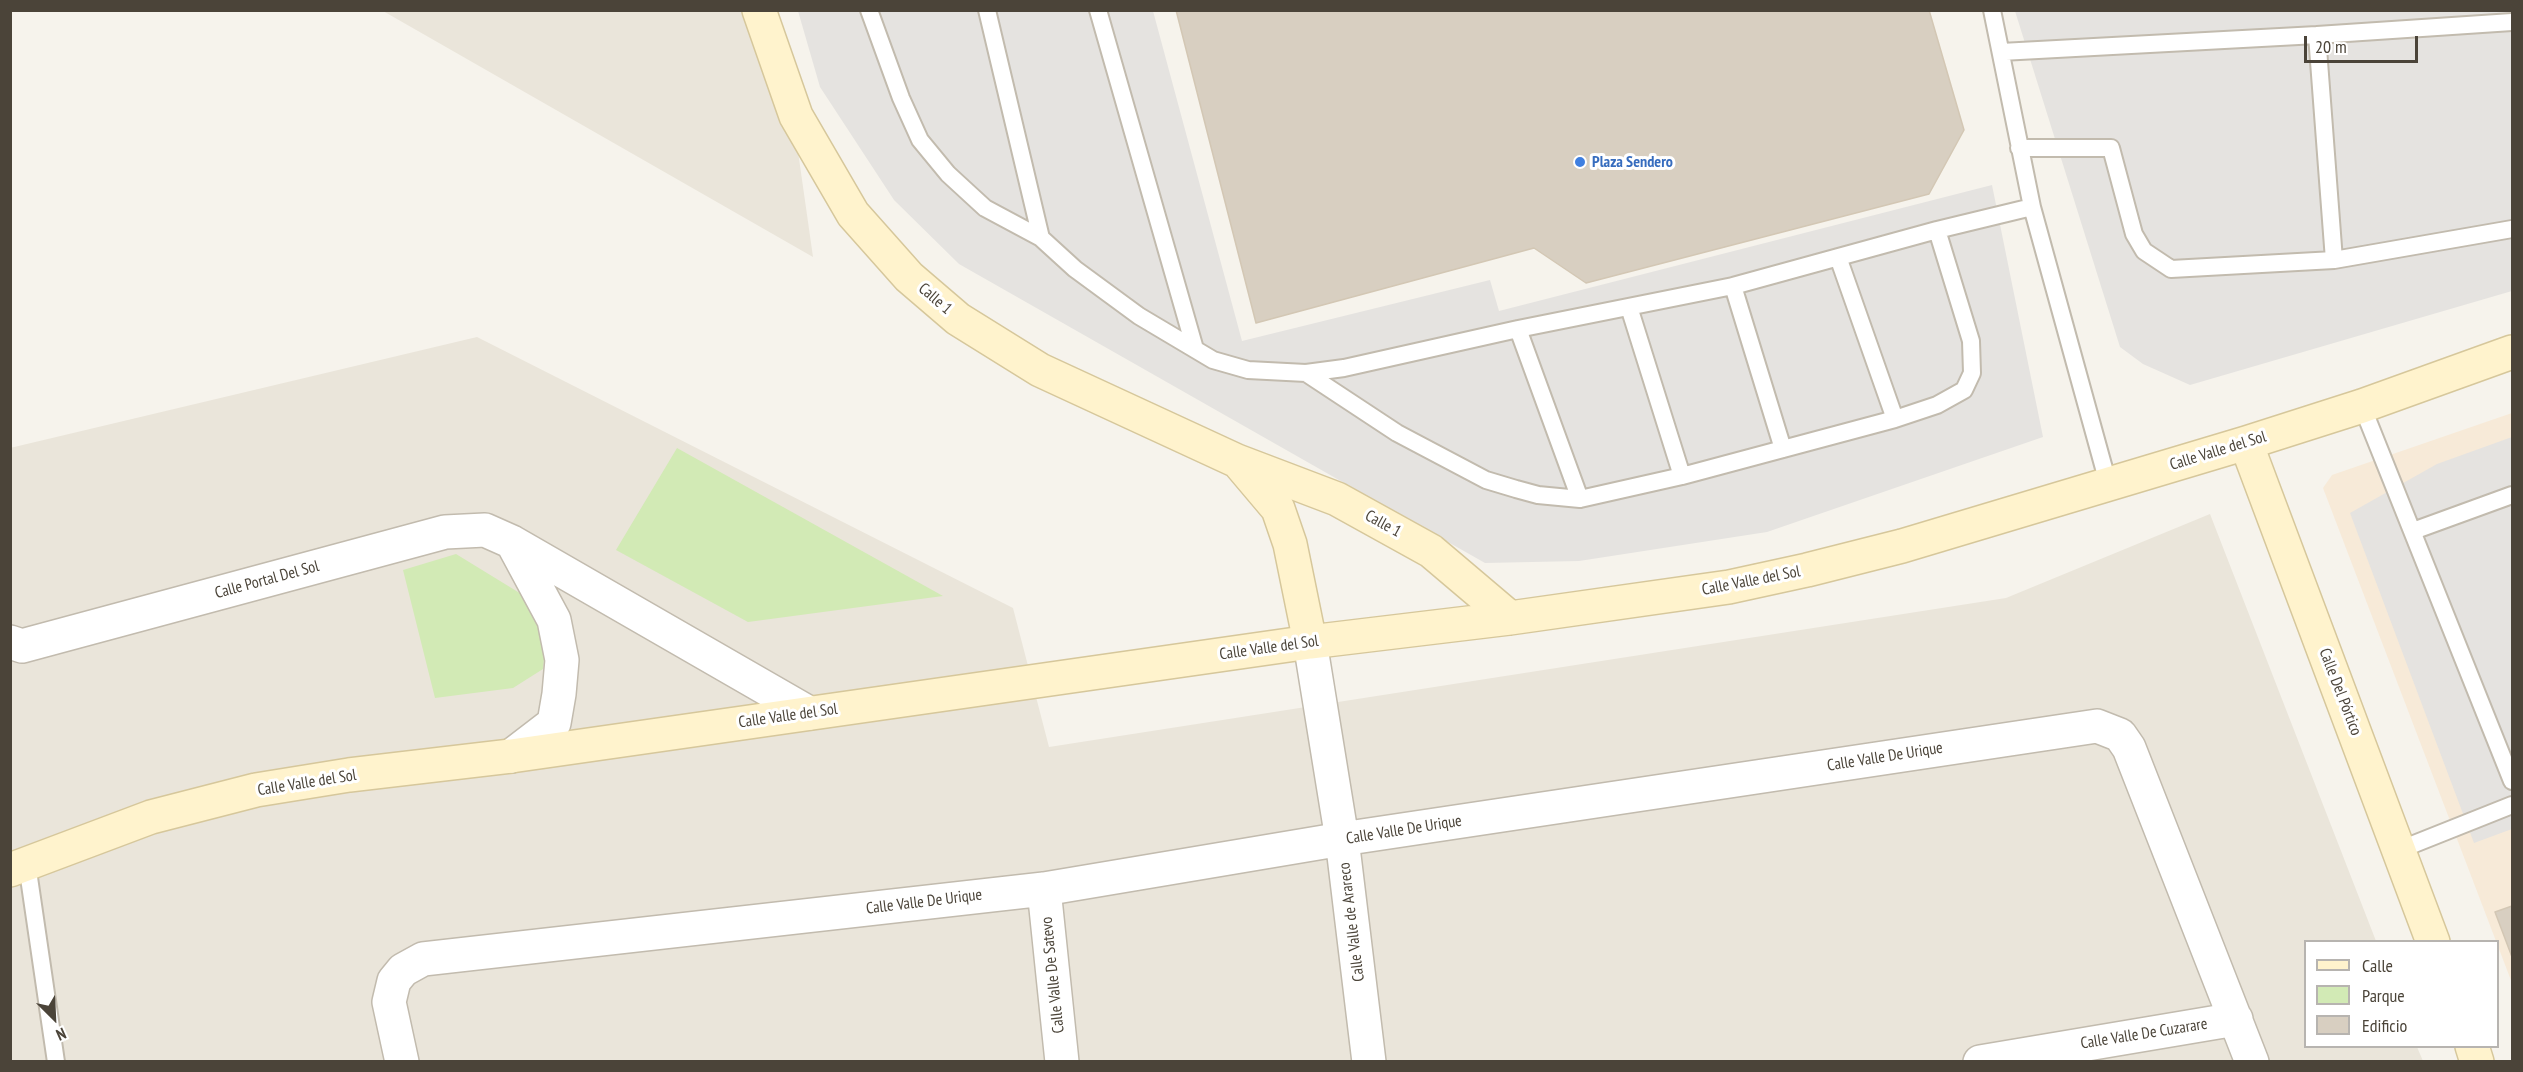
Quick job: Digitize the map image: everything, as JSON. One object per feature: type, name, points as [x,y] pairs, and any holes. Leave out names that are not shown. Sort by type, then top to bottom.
[{"type":"main road","name":"Calle 1","points":[[759,10],[796,116],[853,214],[909,277],[958,319],[1040,370],[1237,460],[1337,500],[1431,551],[1510,618]]},
{"type":"main road","name":"Calle Valle del Sol","points":[[19,867],[151,817],[256,790],[349,775],[511,756],[1310,642],[1510,618],[1729,587],[1902,546],[2246,443],[2362,406],[2512,352]]},
{"type":"main road","name":"Calle Del Pórtico","points":[[2246,443],[2432,940]]},
{"type":"main road","name":"Calle 1","points":[[1237,460],[1278,508],[1290,544],[1310,642]]},
{"type":"street","name":"Calle Portal Del Sol","points":[[14,652],[446,532],[485,530],[513,542],[809,713]]},
{"type":"street","points":[[511,756],[554,723],[562,660],[554,620],[513,542]]},
{"type":"street","name":"Calle Valle de Arareco","points":[[1310,642],[1342,839],[1369,1062]]},
{"type":"street","name":"Calle Valle De Urique","points":[[402,1062],[389,1002],[394,981],[403,970],[423,959],[1044,889],[1342,839],[2097,726],[2120,735],[2129,747],[2252,1062]]},
{"type":"street","name":"Calle Valle De Satevo","points":[[1044,889],[1062,1062]]},
{"type":"street","name":"Calle Valle De Cuzarare","points":[[1980,1062],[2236,1019]]},
{"type":"lane","points":[[869,10],[901,98],[920,140],[948,174],[985,208],[1041,238],[1075,269],[1138,316],[1213,360],[1248,370],[1306,373],[1344,368],[1518,329],[1733,286],[1838,256],[2032,207]]},
{"type":"lane","points":[[987,10],[1041,238]]},
{"type":"lane","points":[[1098,10],[1195,349]]},
{"type":"lane","points":[[1992,10],[2032,207],[2108,483]]},
{"type":"lane","points":[[2001,52],[2512,22]]},
{"type":"lane","points":[[2317,35],[2334,260]]},
{"type":"lane","points":[[2019,148],[2111,148],[2134,234],[2144,251],[2171,269],[2334,260],[2512,229]]},
{"type":"lane","points":[[1306,373],[1397,433],[1486,480],[1538,495],[1580,499],[1682,476],[1895,419],[1937,405],[1964,390],[1972,373],[1971,341],[1937,230]]},
{"type":"lane","points":[[1838,256],[1895,419]]},
{"type":"lane","points":[[1733,286],[1784,449]]},
{"type":"lane","points":[[1629,307],[1682,476]]},
{"type":"lane","points":[[1518,329],[1580,499]]},
{"type":"lane","points":[[2362,406],[2413,531],[2475,694],[2512,781]]},
{"type":"lane","points":[[2413,531],[2512,495]]},
{"type":"lane","points":[[2399,850],[2512,805]]},
{"type":"lane","points":[[19,867],[55,1061]]},
{"type":"shaded area","points":[[383,11],[778,11],[813,257]]},
{"type":"shaded area","points":[[798,11],[1153,11],[1242,341],[1490,280],[1499,311],[1992,185],[2043,437],[1767,532],[1579,561],[1485,563],[959,264],[894,200],[820,87]]},
{"type":"shaded area","points":[[2015,11],[2512,11],[2512,291],[2190,385],[2143,364],[2120,347]]},
{"type":"shaded area","points":[[477,337],[1013,608],[1049,747],[2006,598],[2210,514],[2376,940],[2304,940],[2304,1048],[2417,1048],[2423,1061],[11,1061],[10,448]]},
{"type":"shaded area","points":[[2512,413],[2512,983],[2499,949],[2499,940],[2496,940],[2323,488],[2332,475]]},
{"type":"shaded area","points":[[2512,437],[2512,829],[2474,843],[2350,513],[2437,464]]},
{"type":"green space","points":[[677,448],[943,596],[748,622],[616,550]]},
{"type":"green space","points":[[456,554],[549,611],[543,669],[513,688],[435,698],[403,570]]},
{"type":"building","name":"Plaza Sendero","points":[[1176,10],[1929,10],[1964,130],[1929,194],[1586,283],[1534,248],[1256,323]]},
{"type":"building","points":[[2512,906],[2512,957],[2495,912]]},
{"type":"place","name":"Plaza Sendero","points":[[1580,162]]}]
